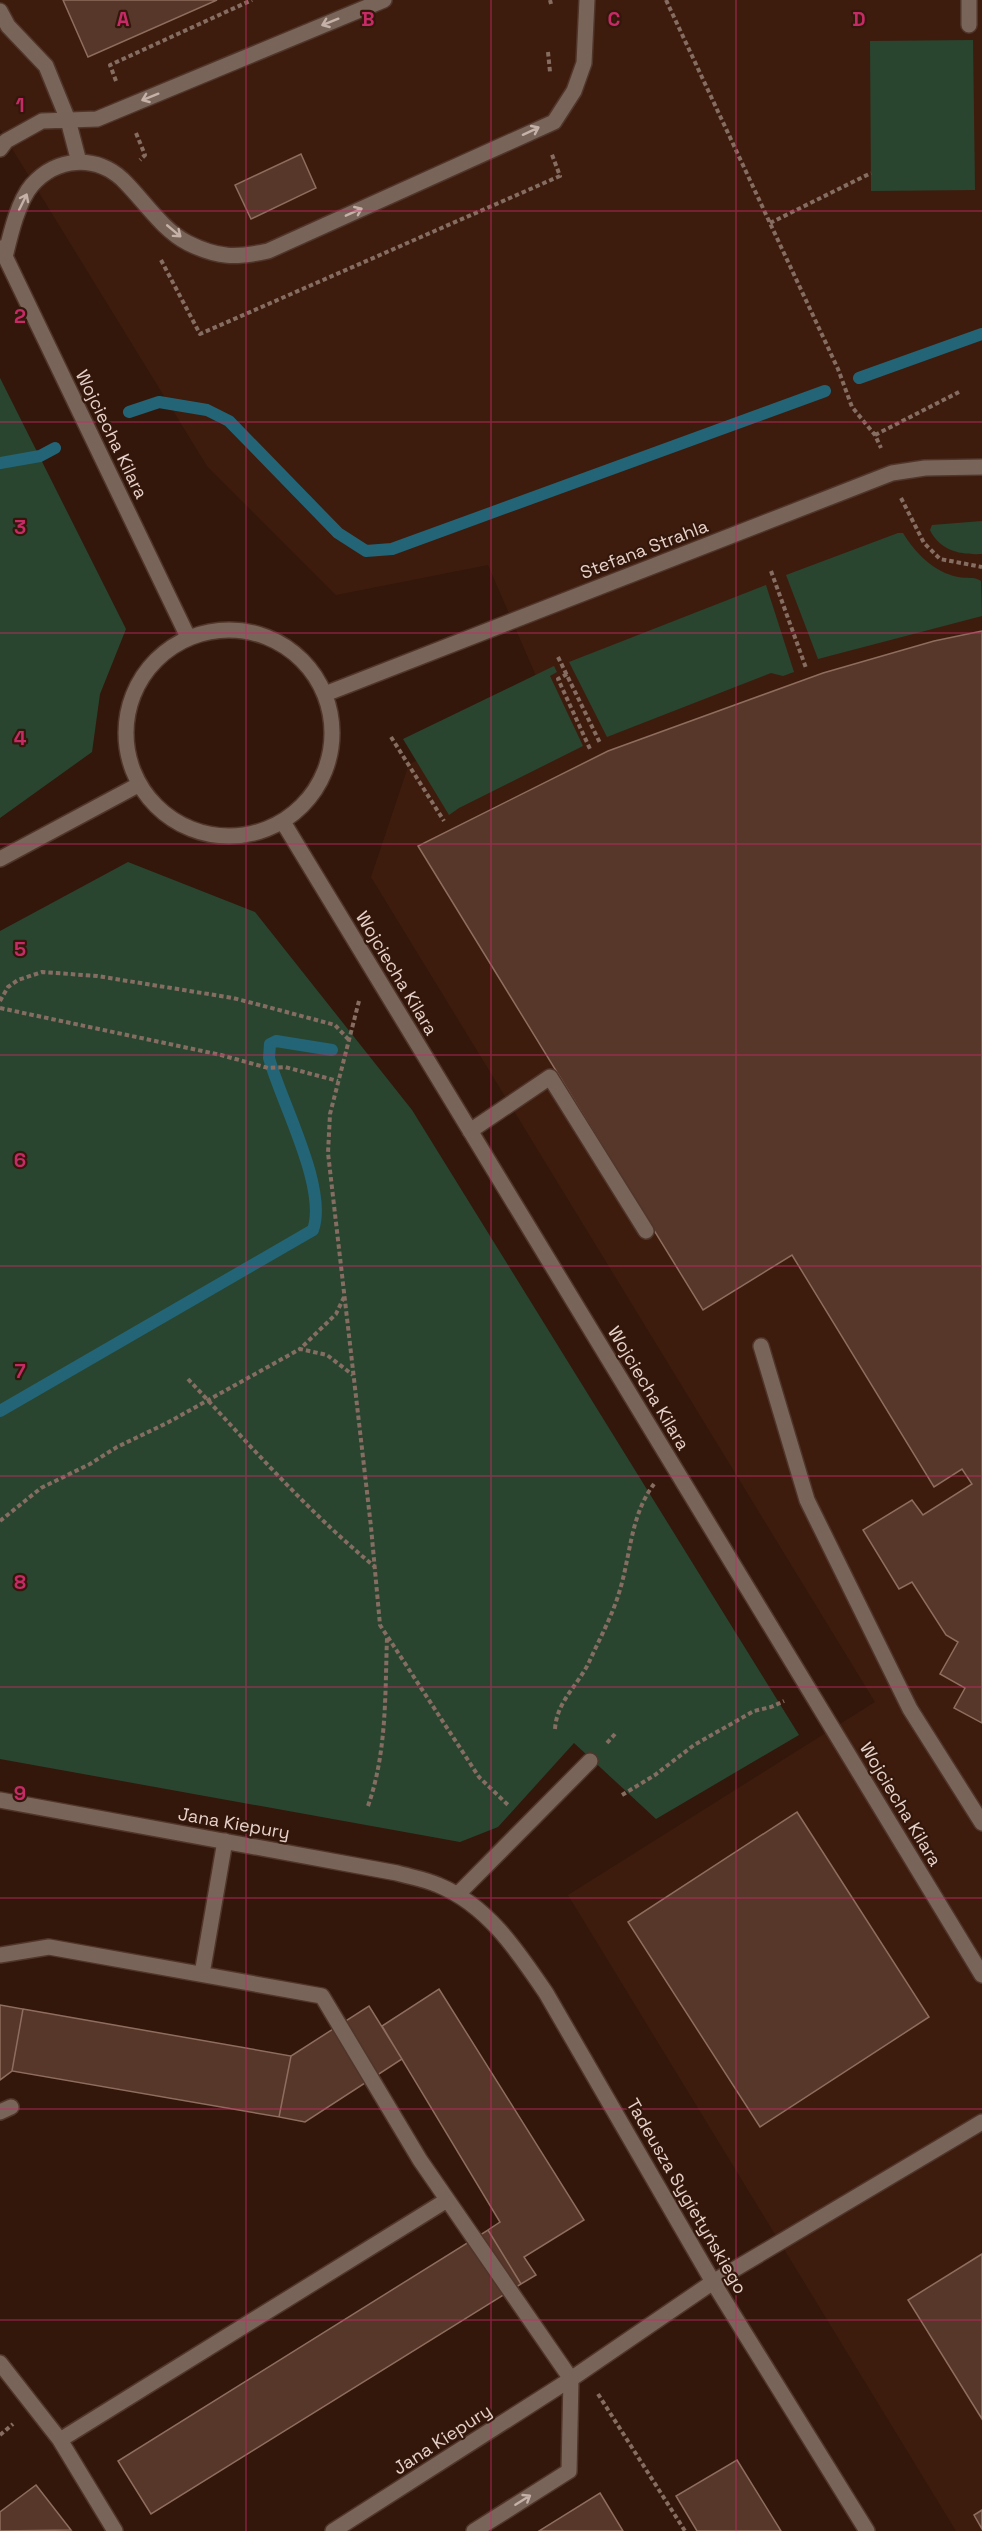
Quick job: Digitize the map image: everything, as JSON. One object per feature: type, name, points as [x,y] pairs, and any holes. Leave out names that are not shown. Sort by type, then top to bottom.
[{"type":"street","points":[[0,149],[6,141],[42,121],[97,119],[384,0]]},
{"type":"street","points":[[2,252],[13,223],[32,185],[58,165],[80,162],[102,164],[121,179],[155,215],[186,242],[216,255],[240,257],[268,251],[554,122],[574,91],[584,63],[587,0]]},
{"type":"street","points":[[969,0],[969,25]]},
{"type":"street","points":[[0,11],[8,26],[46,66],[68,120],[80,162]]},
{"type":"street","name":"Wojciecha Kilara","points":[[2,252],[188,638]]},
{"type":"street","name":"Stefana Strahla","points":[[325,694],[892,473],[925,468],[982,467]]},
{"type":"street","points":[[220,629],[253,632],[283,645],[308,666],[325,694],[332,723],[331,752],[322,780],[305,804],[283,822],[252,835],[230,837],[219,837],[187,829],[159,811],[138,785],[126,753],[126,718],[137,684],[158,656],[188,638],[220,629]]},
{"type":"street","points":[[0,859],[138,785]]},
{"type":"street","name":"Wojciecha Kilara","points":[[283,822],[982,1975]]},
{"type":"street","points":[[470,1131],[550,1077],[646,1231]]},
{"type":"street","points":[[761,1346],[807,1500],[910,1709],[982,1824]]},
{"type":"street","points":[[458,1894],[590,1761]]},
{"type":"street","name":"Jana Kiepury","points":[[0,1800],[397,1873],[436,1884],[458,1894]]},
{"type":"street","points":[[202,1974],[225,1841]]},
{"type":"street","name":"Tadeusza Sygietyńskiego","points":[[458,1894],[493,1922],[516,1948],[546,1993],[713,2282],[867,2531]]},
{"type":"street","points":[[0,1955],[49,1947],[322,1996],[420,2160],[577,2375],[569,2471],[474,2531]]},
{"type":"street","name":"Jana Kiepury","points":[[333,2531],[577,2375],[713,2282],[982,2122]]},
{"type":"street","points":[[60,2440],[447,2200]]},
{"type":"street","points":[[0,2363],[60,2440],[115,2531]]},
{"type":"path","points":[[666,0],[838,369],[852,407],[875,435],[883,454]]},
{"type":"path","points":[[200,334],[560,176],[548,144]]},
{"type":"path","points":[[770,223],[871,173]]},
{"type":"path","points":[[875,435],[959,392]]},
{"type":"path","points":[[901,498],[924,543],[940,559],[982,567]]},
{"type":"path","points":[[771,571],[806,668]]},
{"type":"path","points":[[558,657],[600,743]]},
{"type":"path","points":[[567,674],[558,679],[590,749]]},
{"type":"path","points":[[391,737],[444,821]]},
{"type":"path","points":[[0,1001],[8,987],[18,980],[42,972],[97,976],[232,998],[264,1006],[335,1025],[350,1040]]},
{"type":"path","points":[[360,1000],[330,1114],[328,1153],[380,1625],[479,1777],[529,1825]]},
{"type":"path","points":[[0,1008],[221,1055],[268,1068],[285,1067],[338,1081]]},
{"type":"path","points":[[0,1521],[41,1488],[300,1349],[336,1314],[344,1297]]},
{"type":"path","points":[[300,1349],[327,1354],[354,1376]]},
{"type":"path","points":[[188,1379],[323,1520],[375,1566]]},
{"type":"path","points":[[555,1729],[556,1713],[588,1664],[619,1595],[633,1527],[643,1499],[656,1481]]},
{"type":"path","points":[[368,1806],[375,1785],[384,1725],[387,1636]]},
{"type":"path","points":[[622,1795],[656,1775],[693,1745],[754,1711],[771,1707],[787,1699]]},
{"type":"path","points":[[577,2375],[685,2531]]},
{"type":"shaded area","points":[[0,0],[982,0],[982,2531],[956,2531],[568,1895],[875,1702],[371,877],[409,764],[549,706],[488,565],[336,595],[207,466],[0,129]]},
{"type":"green space","points":[[973,40],[975,190],[871,191],[870,41]]},
{"type":"green space","points":[[0,378],[126,629],[100,694],[92,752],[0,818]]},
{"type":"green space","points":[[982,521],[982,554],[966,554],[945,547],[939,543],[930,530],[932,525]]},
{"type":"green space","points":[[903,533],[926,561],[941,571],[949,575],[981,581],[982,616],[818,659],[786,575]]},
{"type":"green space","points":[[766,585],[794,672],[783,676],[771,673],[607,737],[569,662]]},
{"type":"green space","points":[[554,666],[557,672],[550,676],[583,746],[449,815],[403,739]]},
{"type":"green space","points":[[128,862],[255,912],[412,1110],[799,1735],[656,1819],[574,1743],[498,1827],[460,1842],[0,1759],[0,931]]},
{"type":"building","points":[[63,0],[217,0],[88,57]]},
{"type":"building","points":[[301,154],[316,188],[251,219],[235,185]]},
{"type":"building","points":[[982,631],[982,1723],[954,1708],[965,1688],[940,1674],[958,1642],[946,1635],[912,1582],[899,1589],[863,1530],[912,1500],[923,1515],[972,1484],[962,1469],[934,1487],[792,1255],[703,1310],[418,846],[608,751],[823,673],[934,641]]},
{"type":"building","points":[[797,1812],[929,2017],[760,2127],[628,1922]]},
{"type":"building","points":[[439,1989],[584,2220],[524,2257],[536,2275],[521,2284],[488,2230],[500,2222],[382,2026]]},
{"type":"building","points":[[0,2005],[23,2009],[12,2071],[0,2080]]},
{"type":"building","points":[[369,2006],[402,2059],[305,2122],[279,2117],[291,2056]]},
{"type":"building","points":[[23,2009],[291,2056],[279,2117],[12,2071]]},
{"type":"building","points":[[488,2230],[521,2284],[151,2514],[118,2461]]},
{"type":"building","points":[[982,2254],[982,2419],[908,2300]]},
{"type":"building","points":[[737,2460],[781,2531],[697,2531],[676,2496]]},
{"type":"building","points":[[36,2485],[71,2530],[0,2531],[0,2512]]},
{"type":"building","points":[[600,2493],[623,2531],[539,2531]]},
{"type":"building","points":[[982,2510],[982,2529],[974,2515]]},
{"type":"waterway","points":[[859,378],[982,334]]},
{"type":"waterway","points":[[129,412],[159,402],[207,410],[229,421],[338,533],[366,551],[392,549],[825,391]]},
{"type":"waterway","points":[[0,463],[40,456],[55,448]]},
{"type":"waterway","points":[[0,1411],[313,1230],[316,1212],[309,1169],[269,1058],[270,1044],[276,1041],[332,1050]]}]
